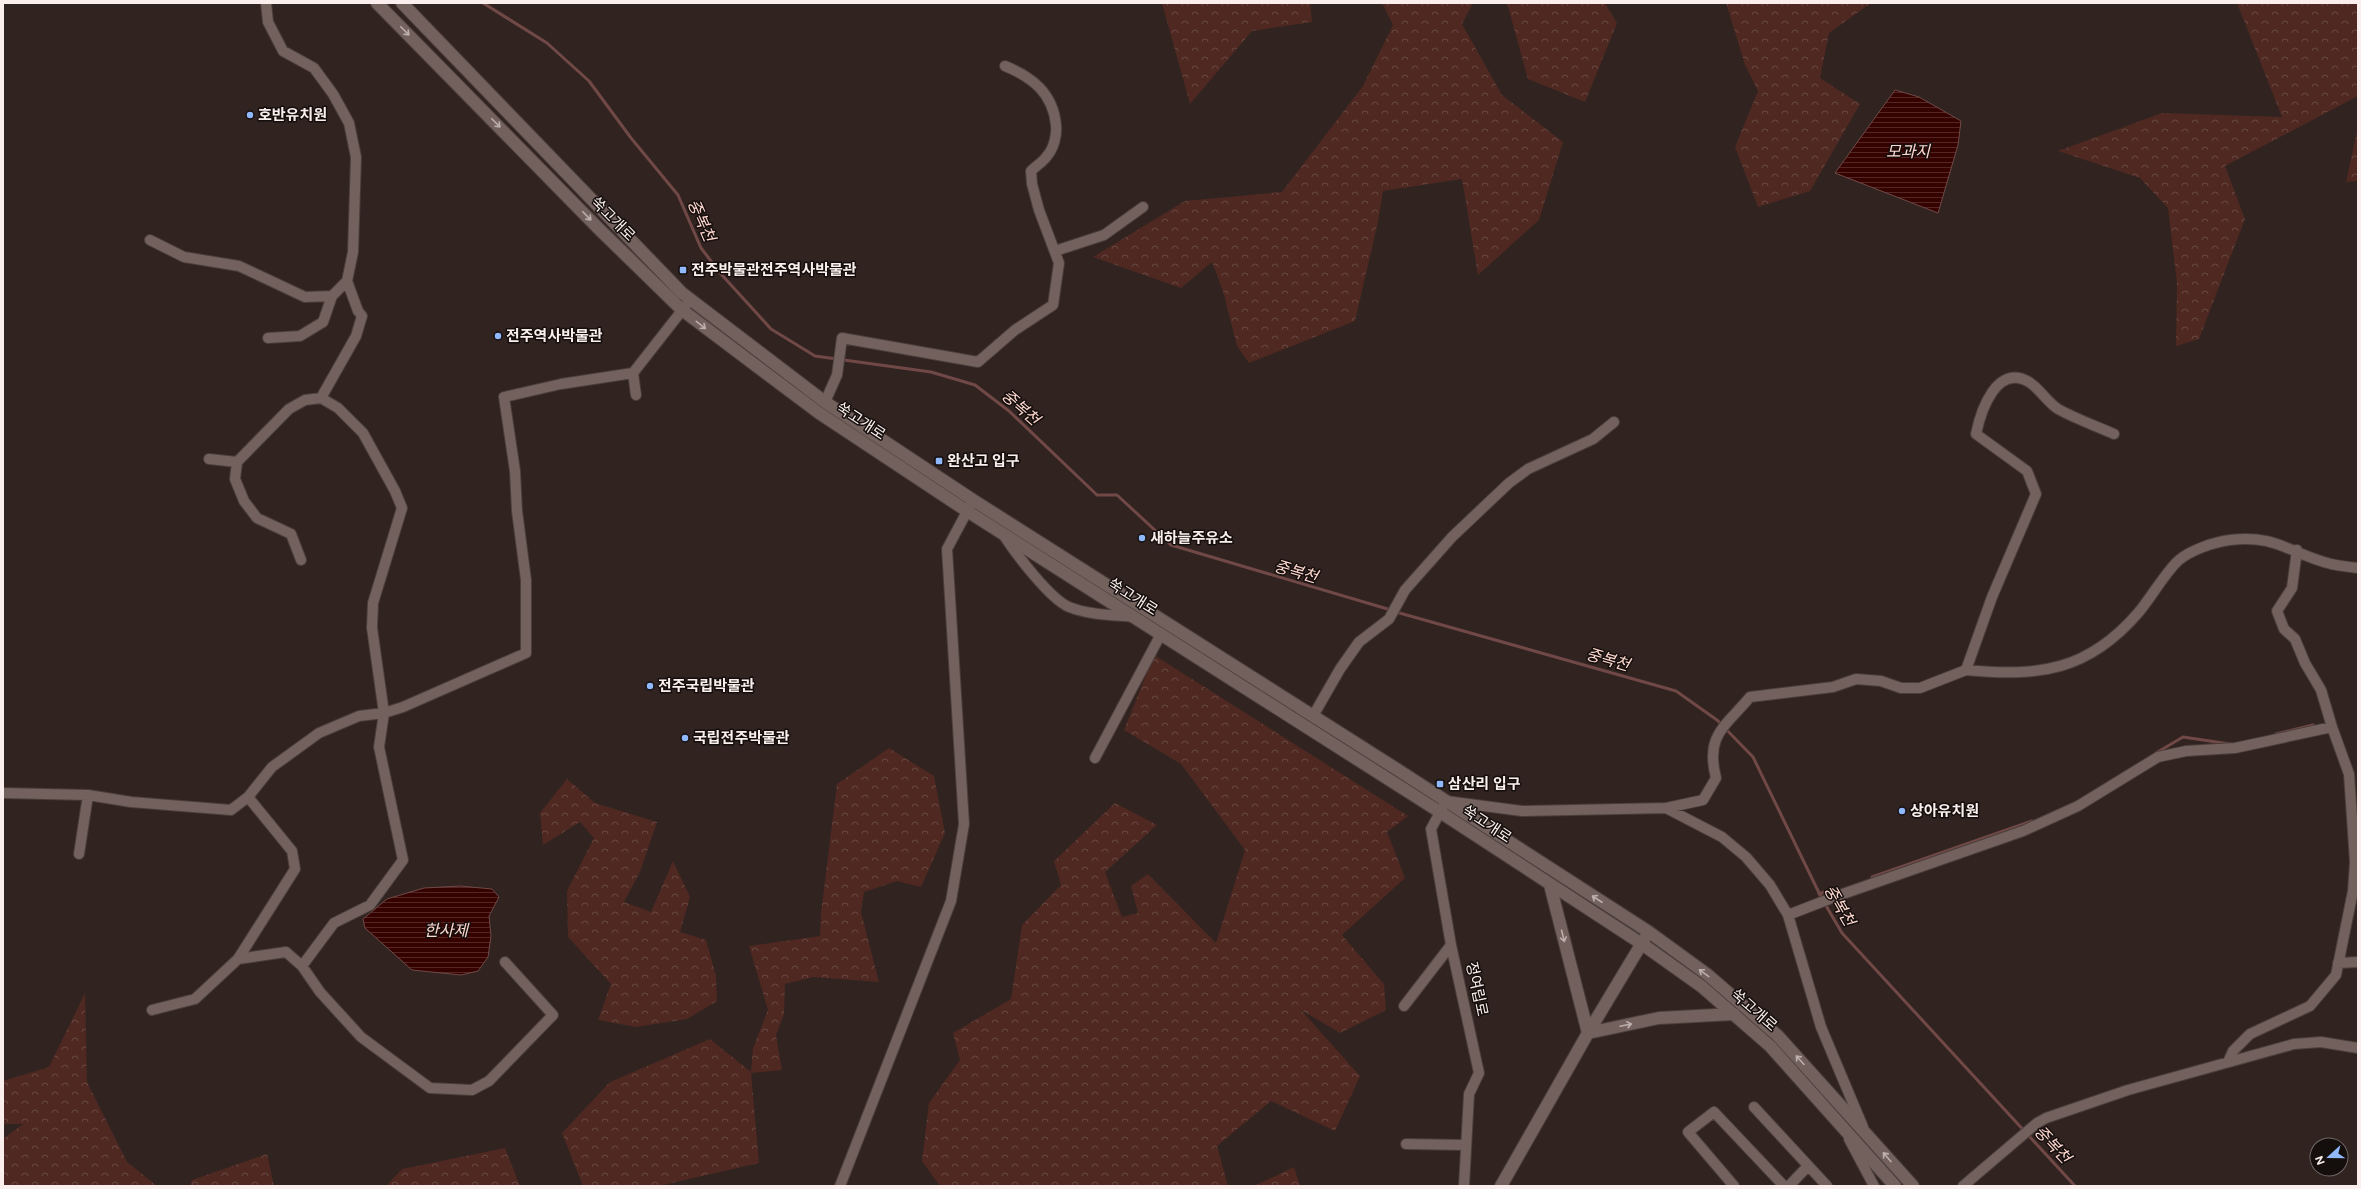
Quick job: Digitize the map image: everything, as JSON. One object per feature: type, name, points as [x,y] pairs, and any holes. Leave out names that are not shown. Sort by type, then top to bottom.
[{"type":"street","points":[[266,3],[268,22],[283,51],[314,68],[333,94],[349,123],[356,157],[353,252],[347,281],[358,311],[362,316],[356,336],[321,398]]},
{"type":"street","name":"쑥고개로","points":[[377,3],[598,228],[682,310],[819,413],[1313,716],[1649,932],[1708,975],[1778,1036],[1913,1186]]},
{"type":"street","name":"쑥고개로","points":[[402,3],[682,293],[825,402],[970,505],[1002,532],[1440,812],[1642,944],[1701,986],[1770,1046],[1895,1186]]},
{"type":"street","points":[[825,402],[837,375],[842,338],[978,362],[1014,330],[1053,305],[1059,263],[1039,210],[1032,184],[1031,171],[1047,156],[1056,135],[1054,110],[1045,92],[1024,74],[1005,66]]},
{"type":"street","points":[[1055,251],[1104,234],[1143,207]]},
{"type":"street","points":[[150,240],[184,257],[239,266],[305,297],[332,296]]},
{"type":"street","points":[[268,338],[300,336],[323,322],[332,296],[347,281]]},
{"type":"street","points":[[3,793],[88,795],[131,802],[231,810],[248,796],[272,767],[319,733],[359,716],[384,713],[403,707],[526,654],[526,580],[517,511],[515,471],[504,397],[561,384],[633,373],[691,299]]},
{"type":"street","points":[[633,373],[636,395]]},
{"type":"street","points":[[1966,670],[1992,597],[2036,494],[2028,470],[1976,434],[1978,423],[1994,390],[2002,380],[2012,376],[2028,382],[2057,408],[2114,434]]},
{"type":"street","points":[[301,560],[291,534],[257,518],[244,501],[235,478],[237,462],[289,408],[305,400],[321,398],[338,408],[363,434],[396,491],[402,508],[373,604],[372,628],[384,713],[379,747],[403,860],[370,905],[334,923],[302,966]]},
{"type":"street","points":[[1313,716],[1340,669],[1359,642],[1389,619],[1405,590],[1452,537],[1509,483],[1528,469],[1593,439],[1614,422]]},
{"type":"street","points":[[209,459],[237,462]]},
{"type":"street","points":[[840,1186],[951,901],[964,824],[947,549],[970,505]]},
{"type":"street","points":[[1002,532],[1011,548],[1044,586],[1069,607],[1099,614],[1134,617]]},
{"type":"street","points":[[1446,801],[1522,811],[1666,808],[1703,800],[1716,778],[1711,760],[1715,739],[1730,719],[1750,697],[1833,687],[1856,679],[1881,681],[1901,688],[1920,688],[1966,670],[2028,673],[2065,666],[2082,658],[2120,633],[2139,612],[2179,560],[2196,550],[2228,540],[2256,538],[2278,543],[2331,564],[2358,568]]},
{"type":"street","points":[[2228,1062],[2232,1051],[2250,1034],[2310,1006],[2336,975],[2355,890],[2355,862],[2349,774],[2332,727],[2321,690],[2305,663],[2295,639],[2284,629],[2278,611],[2292,588],[2297,550]]},
{"type":"street","points":[[1095,758],[1161,634]]},
{"type":"street","points":[[1788,915],[2023,831],[2078,806],[2158,757],[2186,751],[2235,748],[2332,727]]},
{"type":"street","points":[[79,854],[88,795]]},
{"type":"street","points":[[152,1010],[195,999],[238,959],[295,869],[292,851],[248,796]]},
{"type":"street","name":"정여립로","points":[[1446,801],[1431,829],[1451,945],[1479,1074],[1469,1094],[1464,1186]]},
{"type":"street","points":[[1666,808],[1722,837],[1746,857],[1770,885],[1788,915],[1821,1027],[1864,1131]]},
{"type":"street","points":[[1550,885],[1588,1032]]},
{"type":"street","points":[[1501,1186],[1588,1032],[1649,932]]},
{"type":"street","points":[[1404,1006],[1451,945]]},
{"type":"street","points":[[238,959],[286,952],[302,966],[320,992],[361,1037],[430,1088],[472,1090],[489,1081],[553,1015],[506,962]]},
{"type":"street","points":[[2338,963],[2358,962]]},
{"type":"street","points":[[1588,1032],[1659,1018],[1734,1014]]},
{"type":"street","points":[[1963,1186],[2020,1136],[2046,1118],[2128,1090],[2294,1044],[2321,1042],[2358,1048]]},
{"type":"street","points":[[1754,1107],[1807,1167],[1827,1186]]},
{"type":"street","points":[[1734,1186],[1688,1132],[1714,1112],[1784,1186]]},
{"type":"street","points":[[1843,1128],[1874,1186]]},
{"type":"street","points":[[1406,1144],[1466,1145]]},
{"type":"street","points":[[1789,1186],[1807,1167]]},
{"type":"green space","points":[[1162,3],[1310,3],[1312,22],[1252,31],[1190,104]]},
{"type":"green space","points":[[1382,3],[1473,3],[1462,24],[1502,95],[1563,142],[1539,220],[1478,275],[1462,179],[1383,191],[1378,222],[1355,321],[1249,363],[1237,346],[1223,291],[1212,262],[1181,288],[1093,257],[1185,201],[1282,192],[1363,86],[1393,25]]},
{"type":"green space","points":[[1507,3],[1605,3],[1617,23],[1585,102],[1528,79]]},
{"type":"green space","points":[[1726,3],[1871,3],[1829,33],[1820,78],[1860,104],[1810,191],[1758,207],[1735,147],[1758,91],[1745,65]]},
{"type":"green space","points":[[2237,3],[2358,3],[2358,96],[2225,166],[2245,219],[2199,339],[2176,346],[2177,283],[2168,208],[2140,178],[2058,151],[2162,113],[2282,117]]},
{"type":"green space","points":[[2358,127],[2358,181],[2346,182]]},
{"type":"green space","points":[[1154,655],[1408,816],[1387,832],[1405,878],[1342,935],[1384,984],[1386,1010],[1340,1033],[1301,1010],[1360,1076],[1335,1131],[1271,1101],[1217,1146],[1228,1186],[940,1186],[922,1161],[929,1103],[960,1060],[953,1033],[1011,999],[1022,925],[1061,885],[1054,861],[1115,803],[1157,825],[1105,872],[1122,917],[1138,913],[1131,886],[1148,874],[1216,943],[1245,850],[1181,764],[1124,730]]},
{"type":"green space","points":[[889,748],[934,776],[945,833],[921,887],[897,881],[864,892],[861,912],[879,982],[813,977],[785,984],[784,1014],[776,1035],[782,1070],[751,1073],[759,1163],[659,1186],[583,1186],[562,1133],[610,1082],[710,1039],[751,1072],[753,1048],[768,1010],[749,946],[820,936],[821,913],[837,784]]},
{"type":"green space","points":[[567,779],[595,803],[657,822],[640,872],[624,902],[651,912],[673,861],[690,897],[680,932],[706,940],[716,976],[717,1001],[687,1019],[636,1027],[598,1020],[611,984],[568,937],[567,891],[594,838],[580,822],[543,845],[540,813]]},
{"type":"green space","points":[[85,993],[87,1082],[127,1162],[157,1186],[3,1186],[3,1139],[23,1124],[3,1124],[3,1081],[49,1067]]},
{"type":"green space","points":[[505,1148],[520,1186],[386,1186],[402,1169]]},
{"type":"green space","points":[[267,1154],[274,1186],[190,1186],[192,1180]]},
{"type":"green space","points":[[1294,1167],[1300,1186],[1254,1186]]},
{"type":"water","name":"모과지","points":[[1895,90],[1919,97],[1961,121],[1958,145],[1938,213],[1835,173]]},
{"type":"water","name":"한사제","points":[[460,886],[492,889],[499,897],[489,916],[491,936],[488,957],[478,971],[461,975],[412,970],[365,928],[363,919],[387,899],[424,888]]},
{"type":"waterway","name":"중복천","points":[[483,3],[547,43],[589,81],[631,138],[678,195],[701,248],[721,274],[771,329],[815,356],[931,372],[975,385],[1009,411],[1097,495],[1117,495],[1171,545],[1391,610]]},
{"type":"waterway","name":"중복천","points":[[1396,612],[1676,691],[1717,720],[1753,757],[1822,899]]},
{"type":"waterway","points":[[2276,734],[2313,725]]},
{"type":"waterway","points":[[2156,753],[2183,737],[2230,744]]},
{"type":"waterway","points":[[1872,877],[2032,821]]},
{"type":"waterway","points":[[1819,894],[1827,891]]},
{"type":"waterway","name":"중복천","points":[[1825,904],[1842,933],[2075,1186]]},
{"type":"place","name":"호반유치원","points":[[250,115]]},
{"type":"place","name":"전주박물관전주역사박물관","points":[[683,270]]},
{"type":"place","name":"전주역사박물관","points":[[498,336]]},
{"type":"place","name":"완산고 입구","points":[[939,461]]},
{"type":"place","name":"새하늘주유소","points":[[1142,538]]},
{"type":"place","name":"전주국립박물관","points":[[650,686]]},
{"type":"place","name":"국립전주박물관","points":[[685,738]]},
{"type":"place","name":"삼산리 입구","points":[[1440,784]]},
{"type":"place","name":"상아유치원","points":[[1902,811]]}]
